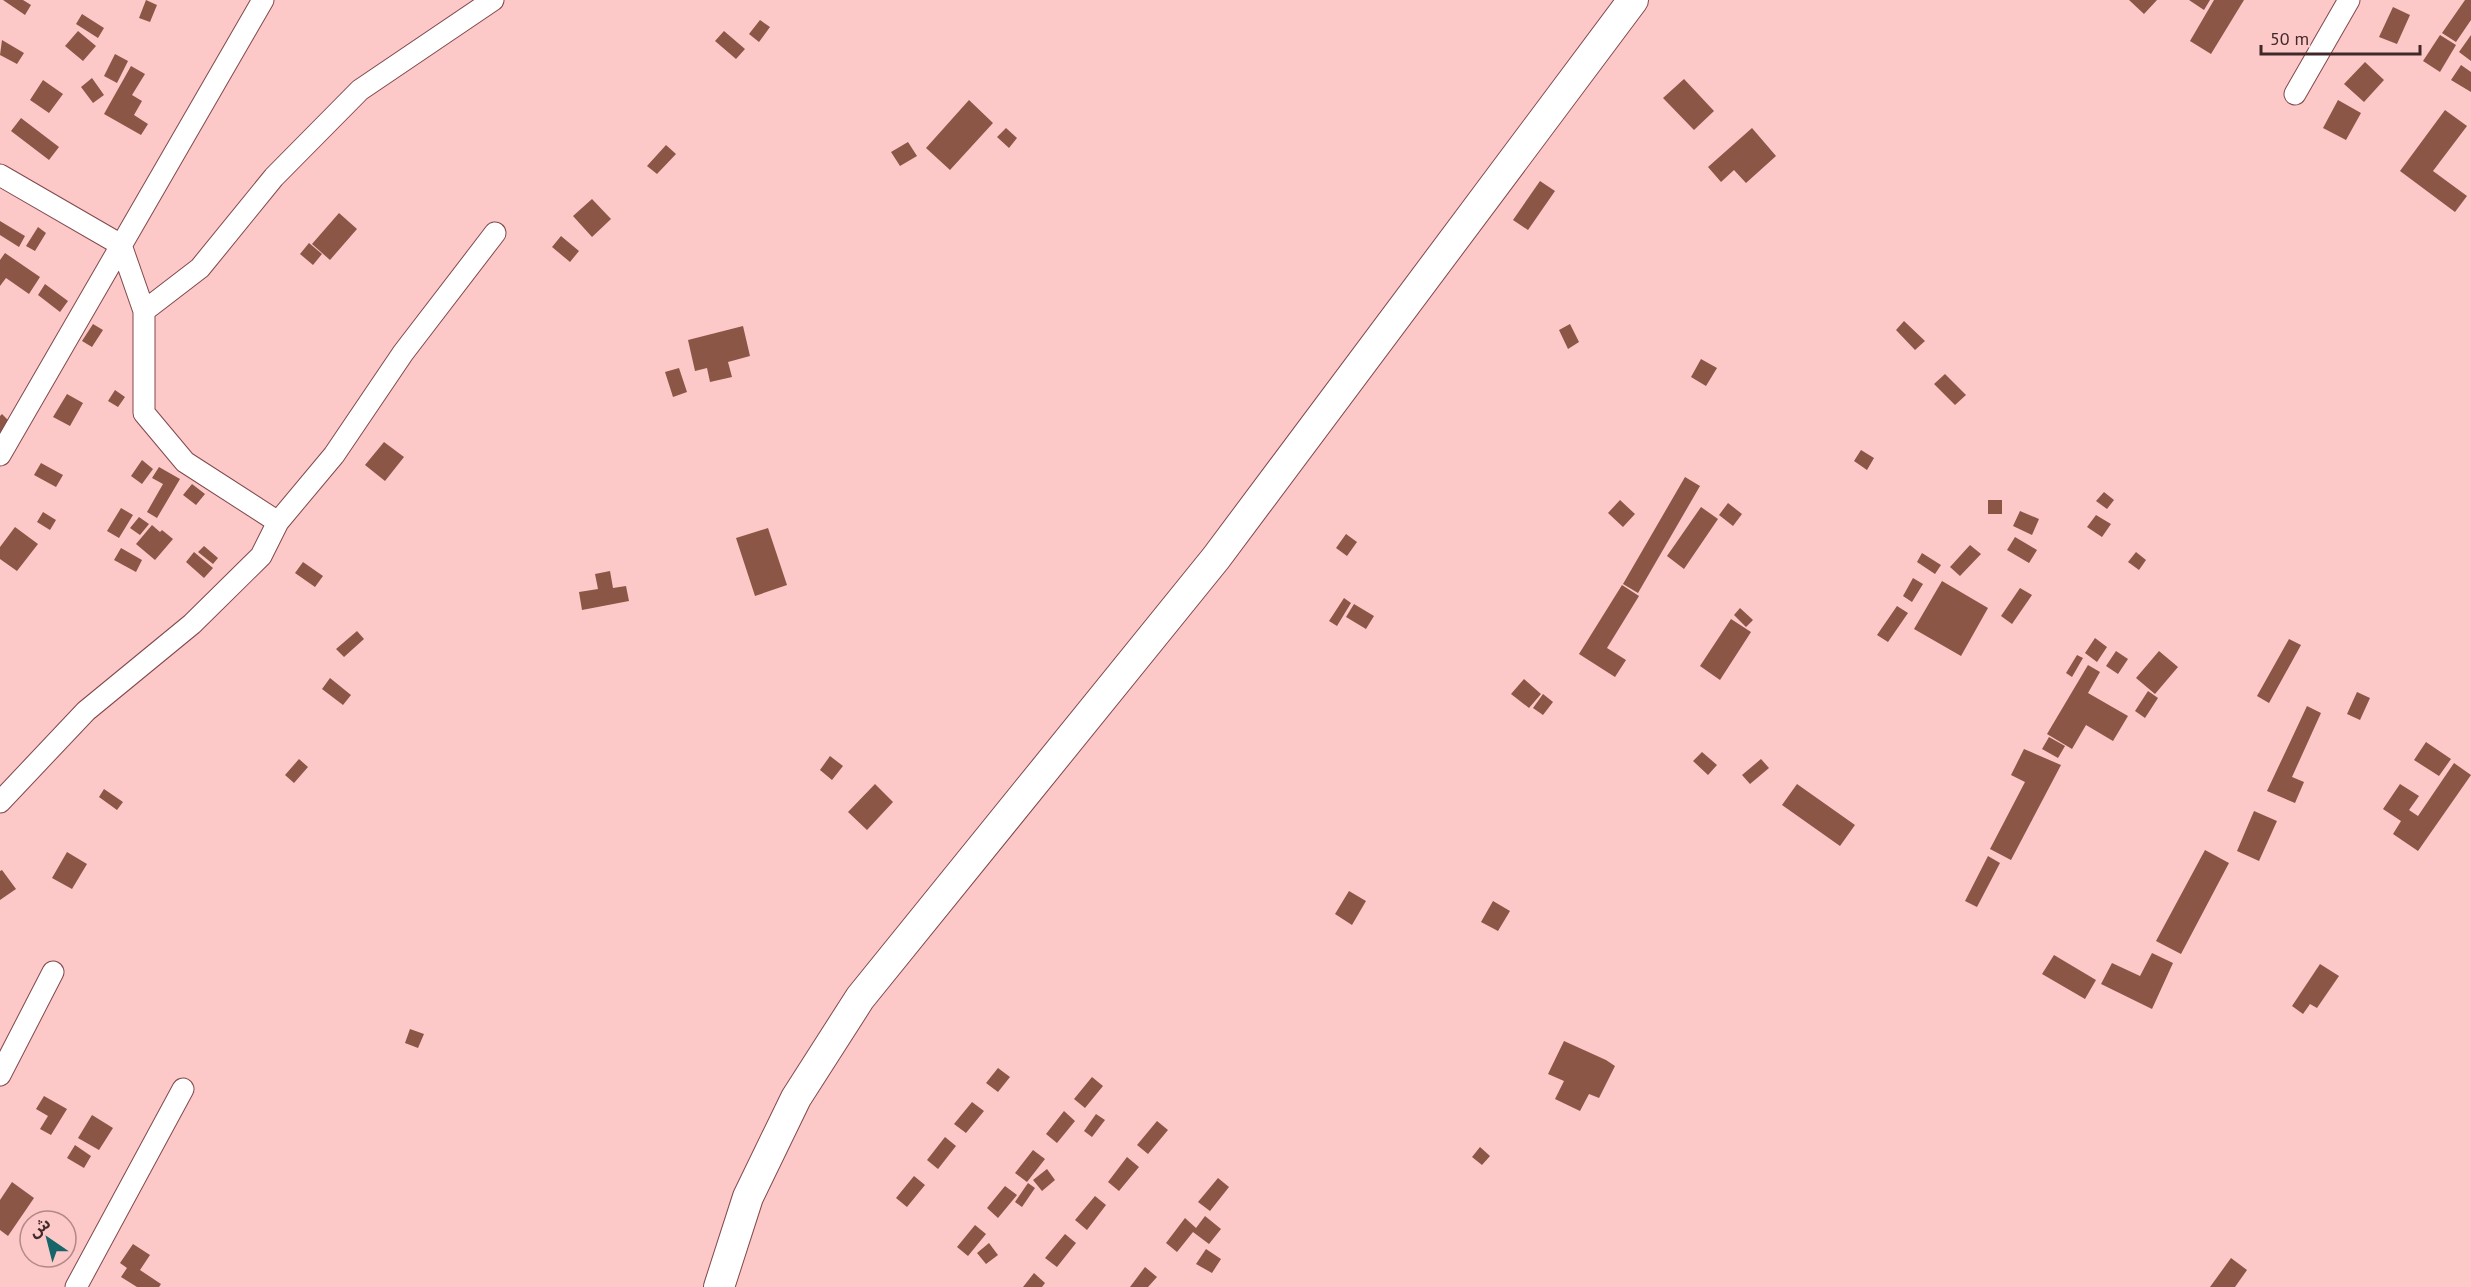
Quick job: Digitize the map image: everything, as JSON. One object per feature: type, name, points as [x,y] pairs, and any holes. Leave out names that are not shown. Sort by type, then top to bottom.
[{"type":"main road","points":[[719,1287],[748,1197],[796,1098],[860,998],[1216,558],[1633,0]]},
{"type":"street","points":[[0,455],[263,0]]},
{"type":"street","points":[[144,311],[200,268],[274,177],[360,90],[493,0]]},
{"type":"street","points":[[2295,94],[2349,0]]},
{"type":"street","points":[[0,175],[121,245],[144,311],[144,413],[185,462],[278,522]]},
{"type":"street","points":[[0,802],[86,711],[192,624],[261,556],[278,522],[334,455],[403,353],[495,233]]},
{"type":"street","points":[[0,1075],[53,972]]},
{"type":"street","points":[[76,1287],[183,1089]]},
{"type":"building","points":[[3,0],[23,0],[31,5],[25,15]]},
{"type":"building","points":[[146,0],[157,5],[150,22],[139,18]]},
{"type":"building","points":[[2129,0],[2157,0],[2144,14]]},
{"type":"building","points":[[2189,0],[2210,0],[2204,10]]},
{"type":"building","points":[[2214,0],[2244,0],[2211,54],[2190,41]]},
{"type":"building","points":[[2465,0],[2471,0],[2471,20],[2456,42],[2442,33]]},
{"type":"building","points":[[2393,7],[2410,15],[2397,44],[2379,37]]},
{"type":"building","points":[[82,14],[104,28],[98,38],[76,24]]},
{"type":"building","points":[[760,20],[770,27],[759,42],[749,34]]},
{"type":"building","points":[[78,31],[96,46],[83,61],[65,46]]},
{"type":"building","points":[[724,31],[745,49],[736,59],[715,41]]},
{"type":"building","points":[[2440,35],[2456,45],[2440,72],[2423,61]]},
{"type":"building","points":[[2471,35],[2471,61],[2459,52]]},
{"type":"building","points":[[2,40],[24,53],[17,64],[0,55]]},
{"type":"building","points":[[115,54],[128,61],[117,83],[104,76]]},
{"type":"building","points":[[2365,62],[2384,80],[2364,102],[2344,84]]},
{"type":"building","points":[[2461,65],[2471,72],[2471,92],[2451,80]]},
{"type":"building","points":[[131,66],[145,74],[132,95],[142,101],[134,115],[148,124],[141,135],[104,114]]},
{"type":"building","points":[[92,78],[104,95],[93,103],[81,87]]},
{"type":"building","points":[[1684,79],[1714,111],[1694,130],[1663,98]]},
{"type":"building","points":[[43,80],[63,94],[49,113],[30,100]]},
{"type":"building","points":[[969,100],[993,123],[950,170],[926,148]]},
{"type":"building","points":[[2338,100],[2361,113],[2346,140],[2323,128]]},
{"type":"building","points":[[2445,110],[2467,126],[2433,171],[2467,196],[2455,212],[2400,171]]},
{"type":"building","points":[[21,118],[59,147],[49,160],[11,131]]},
{"type":"building","points":[[1006,128],[1017,138],[1009,148],[997,137]]},
{"type":"building","points":[[1752,128],[1776,156],[1746,183],[1734,170],[1721,182],[1708,167]]},
{"type":"building","points":[[908,142],[917,156],[900,166],[891,152]]},
{"type":"building","points":[[666,145],[676,154],[657,174],[647,166]]},
{"type":"building","points":[[1540,181],[1555,191],[1528,230],[1513,220]]},
{"type":"building","points":[[592,199],[611,219],[592,237],[573,216]]},
{"type":"building","points":[[339,213],[357,229],[330,260],[312,244]]},
{"type":"building","points":[[0,221],[25,236],[19,247],[0,235]]},
{"type":"building","points":[[38,227],[46,233],[35,251],[26,246]]},
{"type":"building","points":[[561,236],[579,251],[570,262],[552,247]]},
{"type":"building","points":[[309,243],[322,254],[313,265],[300,254]]},
{"type":"building","points":[[5,253],[40,277],[29,294],[6,278],[0,286],[0,260]]},
{"type":"building","points":[[45,284],[68,301],[60,312],[38,295]]},
{"type":"building","points":[[1904,321],[1925,341],[1915,350],[1896,330]]},
{"type":"building","points":[[93,324],[103,330],[92,347],[82,341]]},
{"type":"building","points":[[1570,324],[1579,342],[1568,349],[1559,330]]},
{"type":"building","points":[[743,326],[750,356],[728,362],[732,377],[710,382],[707,368],[695,371],[688,340]]},
{"type":"building","points":[[1701,359],[1717,368],[1706,386],[1691,377]]},
{"type":"building","points":[[679,368],[687,392],[673,397],[665,372]]},
{"type":"building","points":[[1945,374],[1966,395],[1955,405],[1934,384]]},
{"type":"building","points":[[115,390],[125,397],[118,407],[108,401]]},
{"type":"building","points":[[67,394],[83,403],[70,426],[53,417]]},
{"type":"building","points":[[2,414],[11,423],[0,435],[0,416]]},
{"type":"building","points":[[384,442],[404,457],[385,481],[365,465]]},
{"type":"building","points":[[1861,450],[1874,458],[1867,470],[1854,461]]},
{"type":"building","points":[[142,460],[153,469],[142,484],[131,476]]},
{"type":"building","points":[[41,463],[63,475],[56,487],[34,475]]},
{"type":"building","points":[[159,467],[180,479],[157,518],[147,512],[163,484],[152,478]]},
{"type":"building","points":[[1685,477],[1700,486],[1638,593],[1623,584]]},
{"type":"building","points":[[192,484],[205,494],[196,505],[183,495]]},
{"type":"building","points":[[2104,492],[2114,500],[2107,509],[2096,501]]},
{"type":"building","points":[[1620,500],[1635,514],[1623,527],[1608,513]]},
{"type":"building","points":[[1988,500],[2002,500],[2002,514],[1988,514]]},
{"type":"building","points":[[1728,503],[1742,514],[1733,526],[1719,515]]},
{"type":"building","points":[[1701,507],[1718,519],[1684,569],[1667,556]]},
{"type":"building","points":[[121,508],[133,515],[119,538],[107,531]]},
{"type":"building","points":[[2020,511],[2039,519],[2032,535],[2013,526]]},
{"type":"building","points":[[43,512],[56,520],[50,530],[37,522]]},
{"type":"building","points":[[2096,515],[2111,524],[2102,537],[2087,527]]},
{"type":"building","points":[[139,517],[149,524],[140,535],[130,528]]},
{"type":"building","points":[[152,525],[173,539],[155,560],[136,544]]},
{"type":"building","points":[[15,527],[38,544],[17,571],[0,559],[0,547]]},
{"type":"building","points":[[768,528],[787,585],[755,596],[736,538]]},
{"type":"building","points":[[1346,534],[1357,542],[1347,556],[1336,548]]},
{"type":"building","points":[[2015,537],[2037,550],[2029,563],[2007,550]]},
{"type":"building","points":[[1970,545],[1981,554],[1960,576],[1950,567]]},
{"type":"building","points":[[204,546],[218,558],[213,564],[198,552]]},
{"type":"building","points":[[121,548],[142,560],[136,572],[114,560]]},
{"type":"building","points":[[194,552],[213,568],[204,578],[186,562]]},
{"type":"building","points":[[2136,552],[2146,560],[2139,570],[2128,562]]},
{"type":"building","points":[[1922,553],[1941,565],[1935,574],[1917,562]]},
{"type":"building","points":[[303,562],[323,576],[315,587],[295,573]]},
{"type":"building","points":[[610,571],[613,588],[626,586],[629,601],[582,610],[579,592],[598,589],[595,574]]},
{"type":"building","points":[[1913,578],[1923,584],[1912,602],[1903,596]]},
{"type":"building","points":[[1942,581],[1988,608],[1961,656],[1914,629]]},
{"type":"building","points":[[1622,585],[1639,596],[1607,648],[1626,660],[1615,677],[1579,654]]},
{"type":"building","points":[[2020,588],[2032,595],[2012,624],[2001,616]]},
{"type":"building","points":[[1344,598],[1351,603],[1337,626],[1329,621]]},
{"type":"building","points":[[1354,604],[1374,616],[1366,629],[1346,617]]},
{"type":"building","points":[[1897,606],[1908,613],[1888,642],[1877,635]]},
{"type":"building","points":[[1740,608],[1753,620],[1746,627],[1734,615]]},
{"type":"building","points":[[1731,619],[1751,632],[1720,680],[1700,666]]},
{"type":"building","points":[[357,631],[364,639],[344,657],[336,649]]},
{"type":"building","points":[[2095,638],[2107,647],[2097,662],[2085,653]]},
{"type":"building","points":[[2289,639],[2301,645],[2269,703],[2257,696]]},
{"type":"building","points":[[2116,651],[2128,659],[2118,674],[2106,666]]},
{"type":"building","points":[[2159,651],[2178,667],[2155,694],[2136,678]]},
{"type":"building","points":[[2077,655],[2083,658],[2072,677],[2066,673]]},
{"type":"building","points":[[2088,665],[2100,672],[2088,693],[2128,716],[2113,741],[2086,725],[2072,749],[2047,734]]},
{"type":"building","points":[[330,678],[351,695],[343,705],[322,689]]},
{"type":"building","points":[[1524,679],[1541,694],[1529,708],[1511,694]]},
{"type":"building","points":[[2148,691],[2158,698],[2145,718],[2135,711]]},
{"type":"building","points":[[2357,692],[2370,698],[2360,720],[2347,714]]},
{"type":"building","points":[[1543,694],[1553,702],[1543,715],[1533,708]]},
{"type":"building","points":[[2307,706],[2321,713],[2292,777],[2304,782],[2295,803],[2267,791]]},
{"type":"building","points":[[2049,737],[2065,746],[2058,758],[2042,749]]},
{"type":"building","points":[[2426,742],[2451,759],[2439,776],[2414,760]]},
{"type":"building","points":[[2024,749],[2061,765],[2011,860],[1990,849],[2025,782],[2011,775]]},
{"type":"building","points":[[1702,752],[1717,765],[1708,775],[1693,761]]},
{"type":"building","points":[[830,756],[843,766],[832,780],[820,770]]},
{"type":"building","points":[[299,759],[308,767],[294,783],[285,775]]},
{"type":"building","points":[[1761,759],[1769,768],[1750,784],[1742,775]]},
{"type":"building","points":[[2454,763],[2471,775],[2418,851],[2393,834],[2401,821],[2383,809],[2400,784],[2419,796],[2409,810],[2418,816]]},
{"type":"building","points":[[875,784],[893,802],[867,830],[848,812]]},
{"type":"building","points":[[1797,784],[1855,825],[1840,846],[1782,805]]},
{"type":"building","points":[[104,789],[123,802],[117,810],[99,797]]},
{"type":"building","points":[[2254,811],[2277,821],[2259,861],[2237,851]]},
{"type":"building","points":[[2205,850],[2229,863],[2181,954],[2156,941]]},
{"type":"building","points":[[67,852],[87,864],[72,889],[52,878]]},
{"type":"building","points":[[1988,856],[2000,863],[1977,907],[1965,901]]},
{"type":"building","points":[[2,870],[16,889],[0,900],[0,871]]},
{"type":"building","points":[[1349,891],[1366,901],[1352,925],[1335,914]]},
{"type":"building","points":[[1493,901],[1510,911],[1498,931],[1481,922]]},
{"type":"building","points":[[2152,953],[2173,963],[2152,1009],[2101,984],[2112,963],[2140,976]]},
{"type":"building","points":[[2054,955],[2096,980],[2085,999],[2042,974]]},
{"type":"building","points":[[2320,964],[2339,976],[2317,1008],[2310,1004],[2303,1014],[2292,1006]]},
{"type":"building","points":[[410,1029],[424,1034],[418,1048],[405,1043]]},
{"type":"building","points":[[1564,1041],[1615,1066],[1599,1098],[1589,1094],[1580,1111],[1555,1099],[1564,1081],[1548,1074]]},
{"type":"building","points":[[998,1068],[1010,1077],[998,1092],[986,1083]]},
{"type":"building","points":[[1092,1077],[1103,1086],[1085,1108],[1074,1099]]},
{"type":"building","points":[[44,1096],[67,1109],[51,1135],[40,1129],[48,1116],[36,1109]]},
{"type":"building","points":[[972,1102],[984,1111],[966,1133],[954,1124]]},
{"type":"building","points":[[1064,1111],[1075,1121],[1057,1143],[1046,1134]]},
{"type":"building","points":[[1096,1114],[1105,1120],[1092,1137],[1084,1131]]},
{"type":"building","points":[[92,1115],[113,1128],[99,1150],[78,1138]]},
{"type":"building","points":[[1157,1121],[1168,1130],[1148,1154],[1137,1145]]},
{"type":"building","points":[[945,1137],[956,1146],[938,1169],[927,1160]]},
{"type":"building","points":[[75,1145],[91,1156],[84,1168],[67,1158]]},
{"type":"building","points":[[1480,1147],[1490,1156],[1482,1165],[1472,1157]]},
{"type":"building","points":[[1033,1150],[1045,1159],[1027,1182],[1015,1173]]},
{"type":"building","points":[[1127,1157],[1139,1167],[1119,1191],[1108,1182]]},
{"type":"building","points":[[1047,1169],[1055,1180],[1042,1191],[1033,1180]]},
{"type":"building","points":[[914,1176],[925,1185],[907,1207],[896,1198]]},
{"type":"building","points":[[1218,1178],[1229,1187],[1210,1211],[1198,1202]]},
{"type":"building","points":[[12,1182],[34,1198],[26,1209],[18,1209],[18,1221],[8,1236],[0,1230],[0,1200]]},
{"type":"building","points":[[1028,1183],[1035,1188],[1022,1207],[1015,1202]]},
{"type":"building","points":[[1005,1186],[1017,1195],[998,1218],[987,1208]]},
{"type":"building","points":[[1095,1196],[1106,1205],[1087,1230],[1075,1220]]},
{"type":"building","points":[[1205,1216],[1221,1229],[1209,1244],[1193,1232],[1177,1252],[1166,1243],[1185,1218],[1196,1228]]},
{"type":"building","points":[[975,1225],[986,1234],[968,1256],[957,1247]]},
{"type":"building","points":[[1065,1234],[1076,1243],[1057,1267],[1045,1258]]},
{"type":"building","points":[[989,1243],[998,1255],[986,1264],[977,1253]]},
{"type":"building","points":[[133,1244],[150,1255],[140,1270],[161,1284],[159,1287],[137,1287],[121,1277],[127,1268],[120,1263]]},
{"type":"building","points":[[1206,1249],[1221,1259],[1212,1273],[1196,1264]]},
{"type":"building","points":[[2231,1258],[2247,1270],[2235,1287],[2210,1287]]},
{"type":"building","points":[[1145,1267],[1157,1277],[1148,1287],[1130,1287]]},
{"type":"building","points":[[1034,1273],[1045,1283],[1042,1287],[1023,1287]]}]
